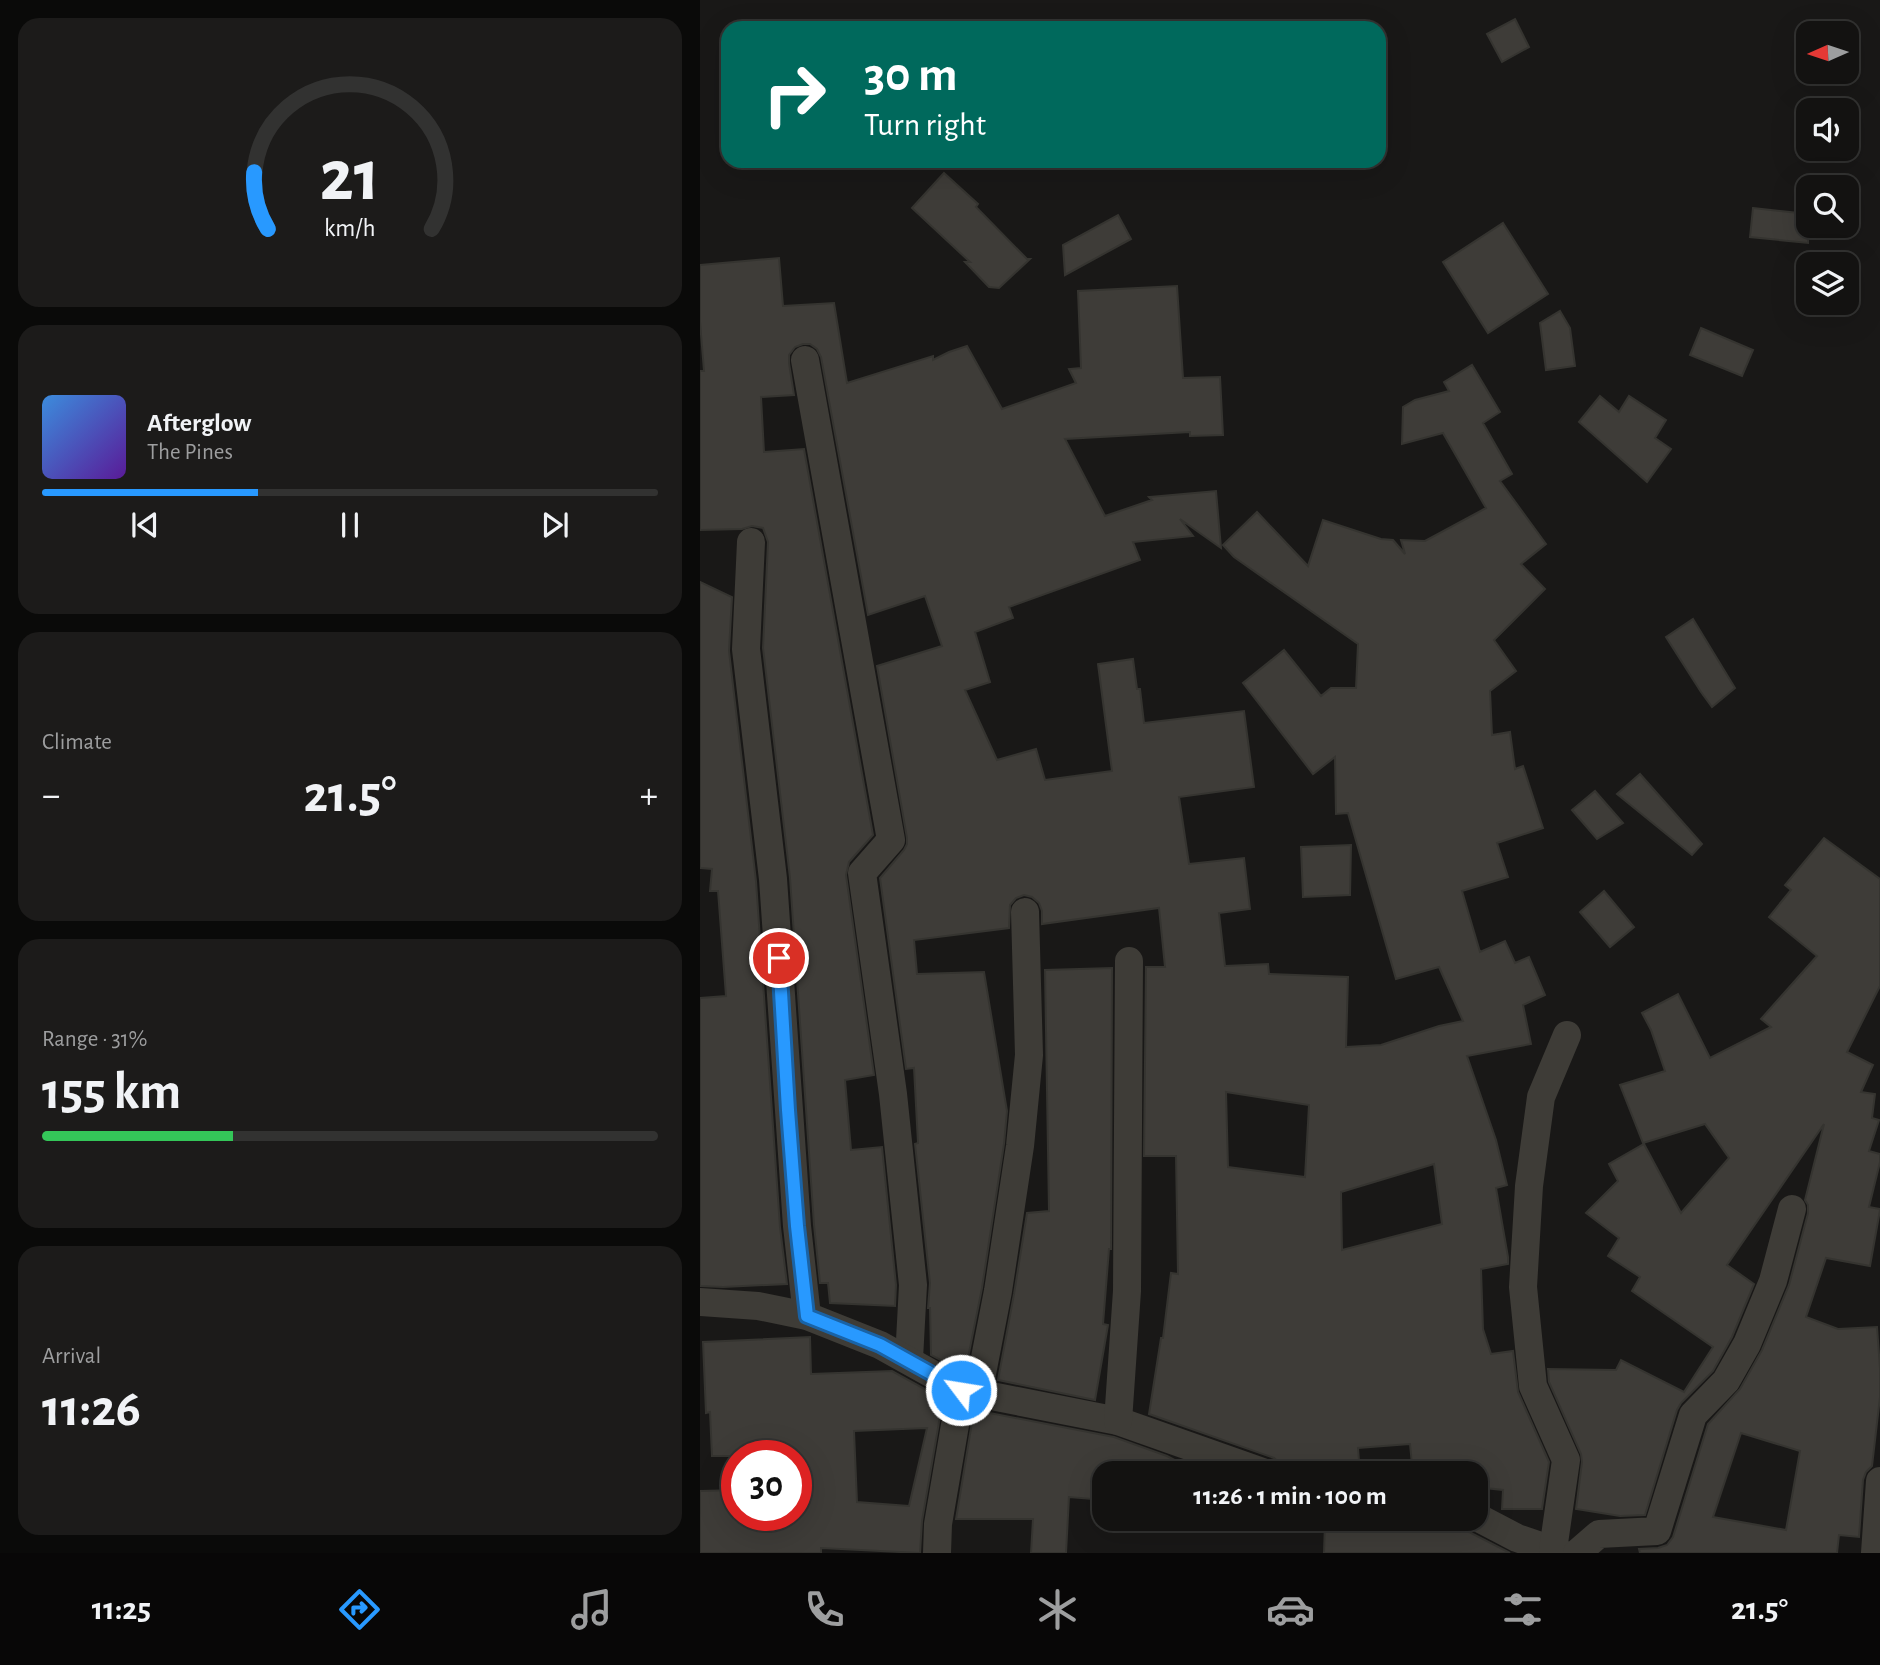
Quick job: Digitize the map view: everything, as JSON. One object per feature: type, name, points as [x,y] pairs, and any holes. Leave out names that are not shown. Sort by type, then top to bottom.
[{"type":"street","points":[[805,360],[891,840],[862,873],[893,1094],[913,1285],[909,1359]]},
{"type":"street","points":[[751,542],[746,649],[774,878],[797,1226],[807,1316]]},
{"type":"street","points":[[937,1553],[938,1524],[998,1291],[1020,1146],[1029,1055],[1025,912]]},
{"type":"street","points":[[1118,1421],[1127,1291],[1129,961]]},
{"type":"street","points":[[1564,1552],[1566,1460],[1533,1386],[1523,1287],[1529,1186],[1541,1097],[1567,1035]]},
{"type":"street","points":[[1488,1523],[1517,1538],[1564,1552],[1599,1535],[1657,1531],[1693,1415],[1726,1381],[1747,1344],[1773,1282],[1792,1209]]},
{"type":"street","points":[[700,1302],[758,1306],[807,1316],[880,1345],[970,1392],[1118,1421],[1231,1461]]},
{"type":"street","points":[[1875,1553],[1880,1481]]},
{"type":"building","points":[[1515,19],[1529,47],[1502,62],[1487,34]]},
{"type":"building","points":[[944,173],[978,204],[976,207],[1027,259],[1030,259],[999,288],[989,287],[965,262],[970,262],[912,208]]},
{"type":"building","points":[[1753,208],[1796,213],[1796,238],[1808,238],[1808,243],[1750,237]]},
{"type":"building","points":[[1118,215],[1131,239],[1065,275],[1063,245]]},
{"type":"building","points":[[1503,223],[1548,294],[1488,333],[1443,262]]},
{"type":"building","points":[[779,258],[783,306],[834,303],[847,383],[933,356],[933,360],[967,346],[1002,409],[1076,383],[1069,369],[1081,368],[1078,291],[1177,286],[1183,378],[1220,377],[1223,435],[1190,436],[1190,432],[1065,439],[1105,516],[1152,500],[1149,497],[1216,491],[1221,548],[1180,519],[1193,536],[1133,542],[1140,560],[1009,607],[1013,618],[975,632],[990,682],[965,690],[997,760],[1036,749],[1045,780],[1112,771],[1098,664],[1133,659],[1144,723],[1244,711],[1254,787],[1179,797],[1189,864],[1244,858],[1250,909],[1219,913],[1225,966],[1268,964],[1269,974],[1348,977],[1346,1047],[1381,1045],[1463,1021],[1439,967],[1396,979],[1348,813],[1336,814],[1335,757],[1313,774],[1243,683],[1284,650],[1321,696],[1331,688],[1356,688],[1358,644],[1234,557],[1223,545],[1257,512],[1308,566],[1323,520],[1381,539],[1393,540],[1405,554],[1401,540],[1425,541],[1486,508],[1443,433],[1402,444],[1403,407],[1415,400],[1449,391],[1444,382],[1472,365],[1500,412],[1483,423],[1512,474],[1500,481],[1546,544],[1521,564],[1545,589],[1494,640],[1516,671],[1490,691],[1492,735],[1510,732],[1515,769],[1523,766],[1543,828],[1497,843],[1508,877],[1462,891],[1480,952],[1505,941],[1515,963],[1529,957],[1545,995],[1523,1005],[1531,1044],[1467,1056],[1496,1140],[1507,1185],[1496,1188],[1508,1264],[1481,1269],[1483,1329],[1491,1354],[1513,1351],[1518,1392],[1549,1462],[1542,1509],[1502,1509],[1503,1490],[1488,1488],[1488,1461],[1412,1461],[1410,1444],[1358,1448],[1359,1461],[1277,1461],[1149,1414],[1163,1338],[1171,1273],[1178,1274],[1176,1156],[1144,1156],[1146,967],[1165,967],[1159,908],[1042,924],[1039,903],[1024,895],[1016,898],[1010,905],[1009,928],[914,940],[917,974],[984,972],[1007,1111],[982,1288],[965,1373],[931,1355],[928,1308],[930,1283],[915,1144],[918,1143],[914,1068],[906,1069],[880,878],[904,850],[907,838],[877,666],[942,646],[925,596],[868,615],[821,357],[817,349],[810,344],[803,344],[795,347],[789,355],[794,395],[761,397],[764,452],[804,449],[873,835],[849,862],[846,875],[874,1075],[845,1080],[851,1150],[882,1147],[896,1285],[895,1306],[830,1303],[828,1283],[820,1283],[814,1225],[790,878],[763,648],[768,542],[763,528],[752,526],[742,529],[700,530],[700,371],[704,371],[700,322],[700,265]],"holes":[[[1226,1092],[1309,1105],[1305,1177],[1228,1167]],[[1434,1164],[1442,1224],[1342,1250],[1341,1192]]]},
{"type":"building","points":[[1560,311],[1570,328],[1575,366],[1546,370],[1540,323]]},
{"type":"building","points":[[1701,328],[1753,350],[1742,376],[1690,355]]},
{"type":"building","points":[[1600,396],[1619,412],[1629,396],[1666,420],[1655,438],[1671,449],[1647,482],[1579,422]]},
{"type":"building","points":[[700,582],[732,597],[729,651],[756,881],[780,1227],[787,1284],[700,1286],[700,998],[726,996],[718,891],[710,891],[712,869],[700,868]]},
{"type":"building","points":[[1693,619],[1735,688],[1712,707],[1666,637]]},
{"type":"building","points":[[1640,774],[1702,844],[1692,855],[1617,794]]},
{"type":"building","points":[[1595,791],[1623,823],[1597,839],[1572,810]]},
{"type":"building","points":[[1824,838],[1880,879],[1880,986],[1847,1052],[1873,1065],[1861,1092],[1875,1094],[1872,1118],[1879,1120],[1869,1151],[1880,1154],[1880,1162],[1869,1207],[1880,1210],[1870,1266],[1826,1258],[1806,1317],[1838,1329],[1877,1327],[1880,1397],[1872,1466],[1863,1480],[1859,1537],[1839,1535],[1837,1553],[1640,1553],[1639,1549],[1667,1545],[1673,1537],[1708,1424],[1740,1389],[1762,1350],[1789,1285],[1808,1213],[1805,1200],[1824,1124],[1727,1265],[1754,1284],[1732,1337],[1713,1371],[1677,1410],[1645,1515],[1620,1516],[1576,1509],[1581,1454],[1549,1382],[1548,1369],[1616,1370],[1621,1360],[1684,1392],[1713,1347],[1632,1291],[1640,1277],[1608,1256],[1619,1238],[1586,1213],[1618,1181],[1609,1164],[1644,1144],[1681,1213],[1729,1158],[1705,1124],[1643,1143],[1620,1085],[1665,1071],[1642,1013],[1678,994],[1710,1058],[1771,1027],[1761,1019],[1817,956],[1769,917],[1791,890],[1785,885]],"holes":[[[1741,1433],[1800,1451],[1786,1530],[1713,1517]]]},
{"type":"building","points":[[1351,845],[1350,895],[1303,897],[1301,847]]},
{"type":"building","points":[[1604,891],[1634,927],[1610,947],[1580,912]]},
{"type":"building","points":[[1112,968],[1111,1249],[1103,1324],[1108,1325],[1095,1400],[998,1380],[1027,1213],[1049,1211],[1045,970]]},
{"type":"building","points":[[810,1337],[811,1374],[892,1371],[943,1399],[922,1521],[920,1553],[821,1548],[821,1553],[700,1553],[700,1491],[721,1490],[721,1531],[812,1531],[812,1440],[721,1440],[721,1456],[712,1456],[710,1412],[706,1413],[703,1342]],"holes":[[[927,1428],[909,1506],[857,1502],[854,1431]]]},
{"type":"building","points":[[974,1410],[1114,1437],[1176,1461],[1092,1461],[1092,1499],[1069,1497],[1066,1553],[1031,1553],[1033,1519],[956,1519]]},
{"type":"building","points":[[1325,1531],[1467,1531],[1510,1553],[1324,1553]]},
{"type":"route","points":[[779,958],[797,1226],[807,1316],[880,1345],[961,1390]]}]
